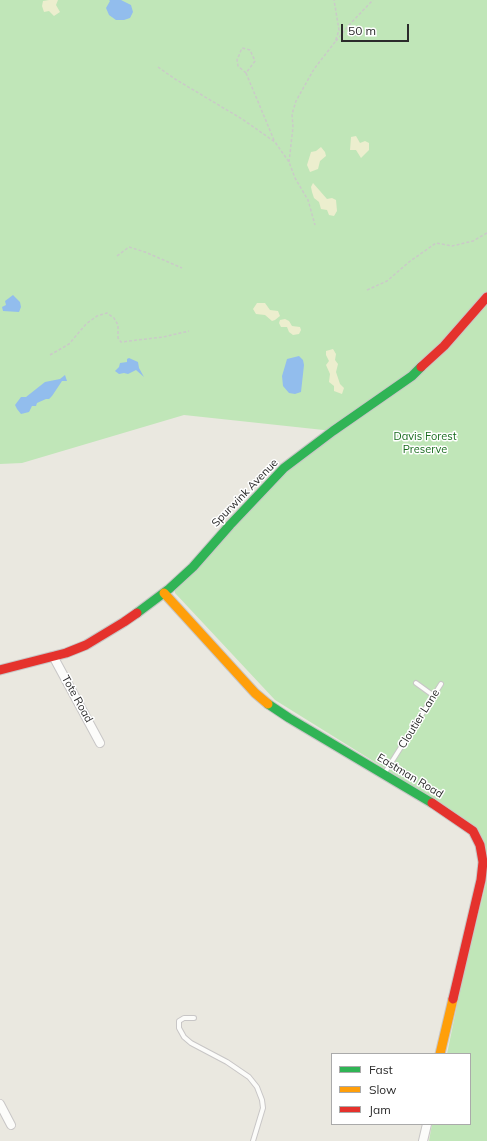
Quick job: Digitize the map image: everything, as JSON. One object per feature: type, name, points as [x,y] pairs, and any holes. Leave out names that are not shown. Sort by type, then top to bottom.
[{"type":"street","name":"Spurwink Avenue","points":[[0,670],[53,656],[86,645],[106,634],[164,593],[193,567],[284,468],[333,431],[412,376],[444,346],[487,296]]},
{"type":"street","name":"Eastman Road","points":[[164,593],[255,693],[268,704],[439,808],[473,831],[482,853],[483,862],[481,880],[444,1031],[440,1053]]},
{"type":"street","name":"Tote Road","points":[[53,656],[100,743]]},
{"type":"street","points":[[0,1104],[10,1125]]},
{"type":"street","points":[[423,1141],[427,1125]]},
{"type":"lane","points":[[416,683],[434,696]]},
{"type":"lane","name":"Cloutier Lane","points":[[384,774],[441,684]]},
{"type":"lane","points":[[194,1018],[184,1018],[179,1021],[179,1028],[184,1038],[190,1043],[226,1062],[249,1077],[257,1087],[262,1100],[263,1108],[253,1141]]},
{"type":"path","points":[[334,0],[339,30],[335,42]]},
{"type":"path","points":[[289,162],[293,127],[292,114],[296,101],[314,69],[350,24],[373,0]]},
{"type":"path","points":[[246,72],[255,61],[250,50],[242,48],[237,60],[238,66],[246,72],[274,142],[289,162],[295,178],[308,200],[315,225]]},
{"type":"path","points":[[158,67],[175,79],[242,119],[274,142]]},
{"type":"path","points":[[367,290],[387,282],[409,262],[436,243],[452,246],[473,241],[487,232]]},
{"type":"path","points":[[117,256],[130,248],[145,252],[182,268]]},
{"type":"path","points":[[50,355],[69,344],[86,324],[97,316],[107,313],[114,318],[118,325],[118,338],[121,342],[163,337],[189,331]]},
{"type":"green space","name":"Davis Forest Preserve","points":[[0,0],[487,0],[487,862],[484,847],[394,774],[275,700],[175,593],[175,589],[284,475],[333,431],[184,415],[22,463],[0,464]]},
{"type":"green space","points":[[487,879],[487,1141],[429,1141],[432,1125],[471,1125],[471,1053],[447,1053],[462,981]]},
{"type":"sand","points":[[58,0],[56,5],[60,12],[54,16],[49,11],[44,12],[42,6],[43,1]]},
{"type":"sand","points":[[356,136],[360,143],[365,141],[369,143],[369,150],[361,158],[356,150],[350,150],[351,137]]},
{"type":"sand","points":[[321,147],[326,156],[320,161],[318,169],[310,172],[307,165],[311,152],[316,151]]},
{"type":"sand","points":[[313,183],[327,199],[332,198],[336,200],[337,211],[334,216],[329,215],[327,210],[321,209],[319,202],[314,198],[311,187]]},
{"type":"sand","points":[[257,303],[265,303],[270,310],[278,311],[280,316],[272,321],[265,315],[256,314],[253,309]]},
{"type":"sand","points":[[285,319],[289,321],[292,326],[300,327],[301,330],[299,334],[293,335],[289,332],[287,327],[281,327],[279,323],[280,320]]},
{"type":"sand","points":[[333,349],[336,354],[335,360],[338,364],[336,372],[340,384],[344,388],[342,394],[334,391],[334,386],[329,382],[330,374],[326,365],[329,361],[326,351]]},
{"type":"water","points":[[109,0],[121,0],[131,5],[133,12],[130,18],[116,20],[109,15],[106,8],[110,1]]},
{"type":"water","points":[[13,295],[20,302],[21,307],[19,312],[3,311],[2,307],[6,305],[5,301]]},
{"type":"water","points":[[299,356],[303,360],[304,365],[301,392],[295,394],[289,393],[283,386],[282,376],[287,359]]},
{"type":"water","points":[[129,358],[138,362],[139,368],[144,377],[136,370],[128,374],[119,374],[115,371],[119,367],[120,363],[127,362],[127,359]]},
{"type":"water","points":[[65,375],[67,381],[62,381],[49,399],[37,403],[36,406],[32,406],[29,412],[21,414],[17,409],[15,405],[21,397],[26,397],[45,382],[60,379]]},
{"type":"traffic: fast","points":[[137,613],[169,589],[193,567],[284,468],[333,431],[412,376],[421,367]]},
{"type":"traffic: fast","points":[[268,704],[432,803]]},
{"type":"traffic: slow","points":[[164,593],[255,693],[268,704]]},
{"type":"traffic: slow","points":[[440,1053],[453,999]]},
{"type":"traffic: jam","points":[[421,367],[444,346],[487,297]]},
{"type":"traffic: jam","points":[[0,670],[66,653],[86,645],[137,613]]},
{"type":"traffic: jam","points":[[432,803],[473,831],[480,845],[483,862],[481,880],[453,999]]}]
